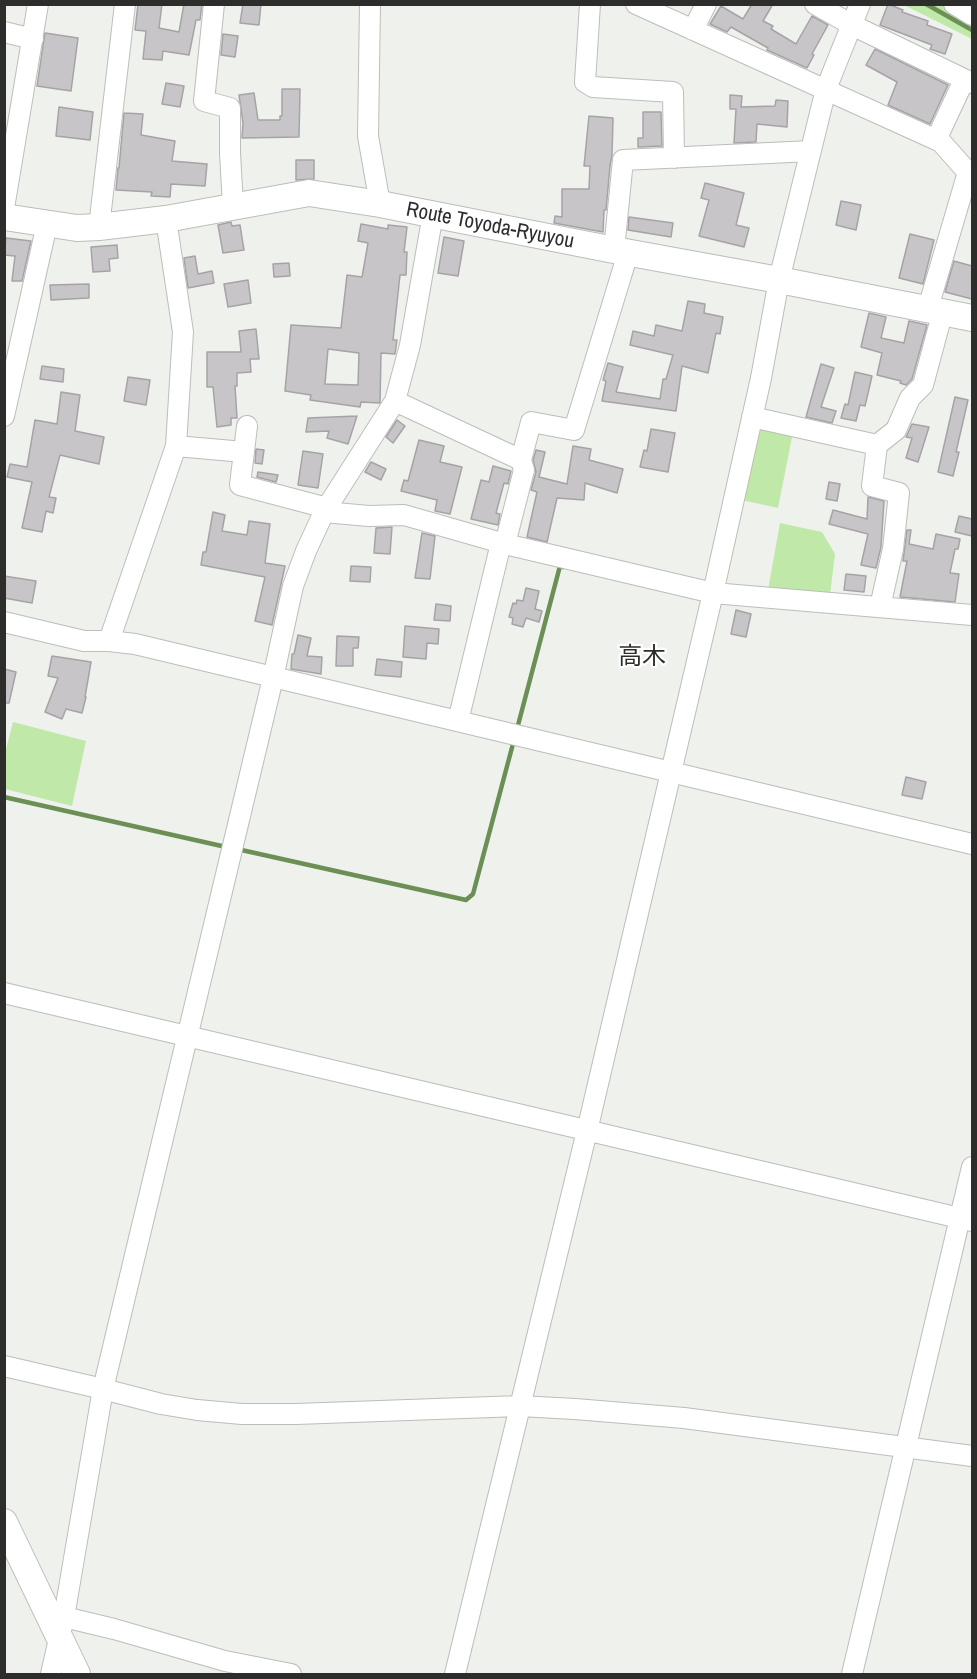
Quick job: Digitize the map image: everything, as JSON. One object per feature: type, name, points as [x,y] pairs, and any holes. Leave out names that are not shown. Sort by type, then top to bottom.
[{"type":"main road","name":"Route Toyoda-Ryuyou","points":[[4,217],[78,228],[99,227],[166,219],[309,193],[434,214],[621,252],[972,318]]},
{"type":"main road","points":[[4,1522],[62,1627],[77,1674]]},
{"type":"street","points":[[4,208],[38,4]]},
{"type":"street","points":[[99,227],[125,4]]},
{"type":"street","points":[[214,4],[204,101],[230,108],[233,206]]},
{"type":"street","points":[[370,4],[368,136],[380,204]]},
{"type":"street","points":[[590,4],[585,82],[593,87],[673,92],[674,158]]},
{"type":"street","points":[[636,4],[941,142],[970,174],[935,310],[922,385],[910,398],[896,430],[877,445],[872,486],[900,493],[893,549],[880,607]]},
{"type":"street","points":[[693,30],[706,4]]},
{"type":"street","points":[[815,4],[852,25],[968,81],[936,140]]},
{"type":"street","points":[[455,1674],[587,1131],[713,593],[761,378],[779,280],[826,89],[860,4]]},
{"type":"street","points":[[954,4],[972,15]]},
{"type":"street","points":[[4,32],[33,39]]},
{"type":"street","points":[[458,721],[524,470],[521,460],[531,422],[574,430],[621,252],[622,160],[811,151]]},
{"type":"street","points":[[51,1674],[62,1627],[103,1389],[293,586],[306,551],[326,510],[395,400],[410,345],[434,214]]},
{"type":"street","points":[[109,641],[176,446],[183,332],[166,219]]},
{"type":"street","points":[[4,416],[47,224]]},
{"type":"street","points":[[395,400],[521,460]]},
{"type":"street","points":[[752,417],[877,445]]},
{"type":"street","points":[[247,426],[240,485],[326,510],[369,516],[404,515],[503,543],[713,593],[972,615]]},
{"type":"street","points":[[176,446],[244,452]]},
{"type":"street","points":[[4,622],[84,641],[135,644],[972,844]]},
{"type":"street","points":[[4,993],[966,1220]]},
{"type":"street","points":[[852,1674],[907,1447],[966,1220],[972,1167]]},
{"type":"street","points":[[4,1366],[161,1404],[196,1410],[242,1414],[297,1414],[520,1406],[575,1408],[684,1418],[972,1456]]},
{"type":"street","points":[[62,1627],[291,1674]]},
{"type":"green space","points":[[904,5],[954,5],[972,15],[972,39]]},
{"type":"green space","points":[[758,418],[794,427],[778,508],[742,500]]},
{"type":"green space","points":[[780,523],[822,532],[835,554],[830,595],[768,590]]},
{"type":"green space","points":[[13,722],[86,741],[72,806],[5,789],[5,753]]},
{"type":"building","points":[[138,4],[162,4],[159,28],[179,32],[184,4],[202,4],[200,20],[196,20],[189,55],[163,51],[162,60],[143,59],[146,31],[135,30]]},
{"type":"building","points":[[243,4],[261,4],[259,25],[240,23]]},
{"type":"building","points":[[752,4],[773,4],[763,21],[773,26],[771,29],[796,44],[812,16],[828,25],[807,68],[767,50],[768,48],[731,27],[727,32],[710,24],[721,6],[743,19]]},
{"type":"building","points":[[888,4],[903,10],[902,12],[928,21],[927,25],[952,34],[945,54],[930,49],[932,45],[880,25]]},
{"type":"building","points":[[45,33],[78,38],[71,91],[37,86]]},
{"type":"building","points":[[223,34],[238,36],[235,57],[221,55]]},
{"type":"building","points":[[875,49],[948,85],[930,124],[888,105],[897,82],[866,65]]},
{"type":"building","points":[[166,83],[184,86],[180,107],[162,104]]},
{"type":"building","points":[[282,89],[300,89],[299,137],[242,138],[243,123],[239,95],[254,93],[258,120],[280,120]]},
{"type":"building","points":[[730,95],[742,96],[741,107],[775,106],[776,100],[788,101],[787,127],[757,124],[756,142],[734,143],[736,109],[730,109]]},
{"type":"building","points":[[59,107],[93,112],[90,140],[56,136]]},
{"type":"building","points":[[643,112],[661,112],[662,146],[638,147],[638,138],[643,138]]},
{"type":"building","points":[[124,113],[143,114],[141,135],[175,141],[172,161],[207,164],[205,186],[171,184],[170,197],[151,196],[152,192],[116,190]]},
{"type":"building","points":[[589,116],[613,118],[612,155],[603,232],[554,223],[555,216],[562,217],[562,189],[589,189],[590,166],[584,166]]},
{"type":"building","points":[[296,160],[314,160],[314,179],[296,180]]},
{"type":"building","points":[[705,183],[744,193],[736,225],[749,228],[744,247],[699,236],[709,200],[701,198]]},
{"type":"building","points":[[841,201],[861,205],[856,230],[836,225]]},
{"type":"building","points":[[629,217],[673,223],[671,237],[628,230]]},
{"type":"building","points":[[231,222],[232,226],[240,225],[244,250],[223,253],[218,225]]},
{"type":"building","points":[[361,224],[388,229],[388,225],[407,227],[404,252],[407,252],[406,275],[400,275],[393,340],[397,340],[395,354],[381,353],[380,403],[361,402],[360,407],[310,400],[311,395],[285,391],[291,325],[341,328],[347,275],[362,277],[368,243],[358,241]],"holes":[[[328,349],[359,353],[358,385],[325,384]]]},
{"type":"building","points":[[910,234],[934,240],[923,284],[899,278]]},
{"type":"building","points":[[444,237],[464,241],[458,276],[438,273]]},
{"type":"building","points":[[6,238],[31,241],[22,281],[12,281],[15,256],[4,255]]},
{"type":"building","points":[[117,245],[118,258],[109,259],[110,271],[93,272],[91,247]]},
{"type":"building","points":[[195,256],[198,274],[212,271],[214,283],[188,288],[184,258]]},
{"type":"building","points":[[954,261],[972,266],[972,299],[945,292]]},
{"type":"building","points":[[289,263],[290,276],[274,277],[273,264]]},
{"type":"building","points":[[248,280],[251,303],[228,307],[224,284]]},
{"type":"building","points":[[89,284],[89,298],[51,300],[50,285]]},
{"type":"building","points":[[688,301],[705,304],[704,313],[723,317],[720,334],[716,333],[708,373],[682,366],[676,411],[602,401],[606,381],[603,380],[608,363],[623,367],[616,392],[660,399],[663,379],[666,379],[673,355],[630,345],[633,331],[654,336],[656,325],[682,331]]},
{"type":"building","points":[[869,313],[886,317],[881,338],[904,343],[909,321],[927,325],[912,379],[906,385],[900,383],[901,381],[877,375],[882,353],[861,347]]},
{"type":"building","points":[[256,329],[259,359],[250,359],[251,372],[237,373],[237,386],[235,386],[237,418],[231,418],[231,425],[217,427],[213,387],[207,387],[207,352],[241,352],[239,331]]},
{"type":"building","points":[[821,364],[834,368],[821,407],[836,411],[832,423],[806,417]]},
{"type":"building","points":[[42,366],[64,369],[63,382],[40,379]]},
{"type":"building","points":[[855,372],[872,376],[865,406],[860,405],[856,421],[841,418],[845,404],[848,405]]},
{"type":"building","points":[[128,377],[150,380],[146,405],[124,401]]},
{"type":"building","points":[[61,392],[80,395],[75,431],[104,437],[99,464],[60,455],[49,497],[56,498],[53,513],[46,511],[42,532],[22,528],[32,482],[7,477],[10,464],[27,467],[35,420],[57,424]]},
{"type":"building","points":[[955,397],[968,400],[953,476],[938,472]]},
{"type":"building","points":[[357,416],[348,444],[327,438],[329,431],[306,432],[308,418]]},
{"type":"building","points":[[397,420],[405,426],[393,443],[386,437]]},
{"type":"building","points":[[912,424],[929,427],[918,462],[906,458],[912,438],[906,437]]},
{"type":"building","points":[[651,429],[675,433],[668,472],[640,467],[644,450],[647,451]]},
{"type":"building","points":[[419,440],[444,446],[440,462],[462,467],[450,514],[435,511],[437,500],[401,491],[404,480],[408,481]]},
{"type":"building","points":[[573,446],[591,449],[589,460],[623,469],[617,493],[585,483],[584,500],[557,498],[547,542],[527,537],[537,492],[531,490],[536,472],[533,460],[536,450],[545,452],[539,477],[567,484]]},
{"type":"building","points":[[256,449],[264,450],[262,464],[255,463]]},
{"type":"building","points":[[303,451],[323,454],[318,488],[298,485]]},
{"type":"building","points":[[371,462],[386,469],[381,480],[365,472]]},
{"type":"building","points":[[493,466],[511,471],[508,484],[504,483],[496,513],[500,514],[498,525],[471,519],[481,480],[489,482]]},
{"type":"building","points":[[258,472],[278,475],[276,482],[257,477]]},
{"type":"building","points":[[829,482],[840,484],[837,501],[826,499]]},
{"type":"building","points":[[868,497],[884,501],[881,547],[876,568],[861,565],[868,534],[829,524],[833,510],[867,519]]},
{"type":"building","points":[[213,512],[225,515],[222,531],[247,535],[249,521],[270,524],[265,563],[285,566],[272,625],[255,621],[265,577],[201,565],[203,552],[206,552]]},
{"type":"building","points":[[959,516],[972,519],[972,536],[955,532]]},
{"type":"building","points":[[392,527],[390,554],[374,553],[376,528]]},
{"type":"building","points":[[907,530],[911,530],[909,544],[933,549],[936,534],[960,539],[958,549],[955,549],[950,573],[959,574],[955,602],[900,597],[907,561],[903,561]]},
{"type":"building","points":[[422,533],[435,536],[430,579],[415,578]]},
{"type":"building","points":[[351,566],[371,567],[370,582],[350,581]]},
{"type":"building","points":[[846,574],[866,576],[864,592],[844,590]]},
{"type":"building","points":[[4,576],[36,581],[32,603],[4,598]]},
{"type":"building","points":[[526,588],[539,591],[535,609],[542,611],[539,622],[526,618],[523,627],[512,624],[513,618],[509,617],[513,603],[516,604],[517,600],[523,601]]},
{"type":"building","points":[[436,604],[451,606],[450,621],[434,620]]},
{"type":"building","points":[[736,610],[751,614],[746,637],[731,634]]},
{"type":"building","points":[[405,626],[439,629],[438,644],[427,643],[426,659],[403,657]]},
{"type":"building","points":[[298,635],[311,638],[307,656],[322,657],[321,674],[291,669],[292,654],[294,654]]},
{"type":"building","points":[[337,636],[359,637],[358,648],[353,648],[353,666],[336,666]]},
{"type":"building","points":[[52,656],[91,662],[82,713],[66,709],[62,719],[45,712],[58,678],[48,676]]},
{"type":"building","points":[[377,659],[402,662],[401,677],[375,675]]},
{"type":"building","points":[[4,669],[16,672],[9,703],[4,703]]},
{"type":"building","points":[[906,777],[926,782],[922,799],[902,795]]},
{"type":"waterway","points":[[926,4],[972,30]]},
{"type":"waterway","points":[[517,729],[560,566],[563,567]]},
{"type":"waterway","points":[[237,849],[466,900],[473,894],[514,740]]},
{"type":"waterway","points":[[4,797],[226,847]]},
{"type":"district","name":"高木","points":[[642,658]]}]
